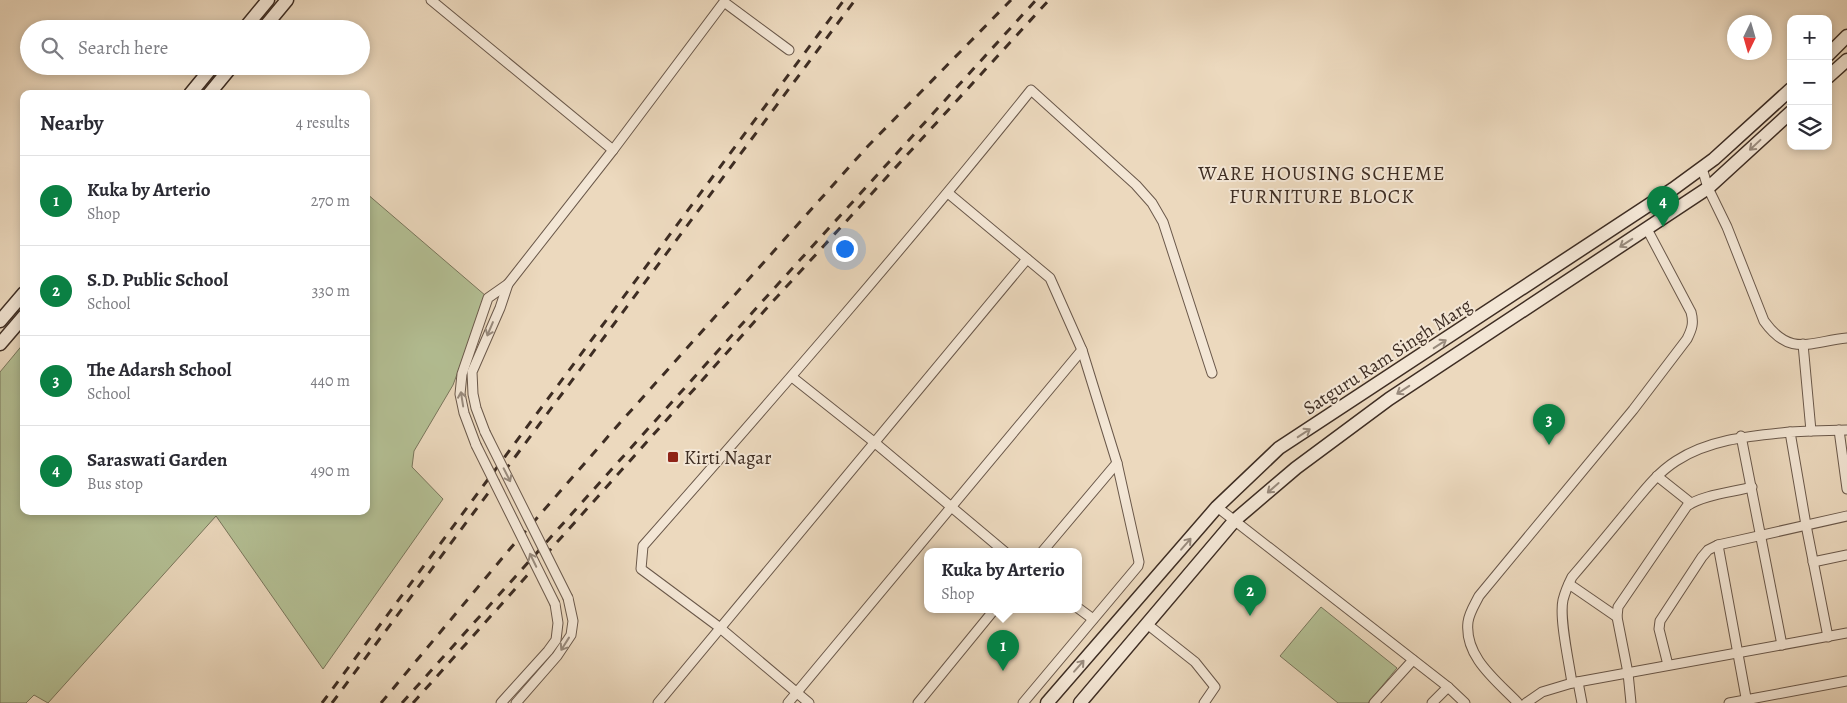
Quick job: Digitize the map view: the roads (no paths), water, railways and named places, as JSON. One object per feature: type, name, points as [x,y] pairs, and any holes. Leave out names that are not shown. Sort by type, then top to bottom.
[{"type":"main road","points":[[251,20],[268,0]]},
{"type":"main road","points":[[271,20],[287,0]]},
{"type":"main road","points":[[1832,51],[1847,36]]},
{"type":"main road","points":[[1832,73],[1847,60]]},
{"type":"main road","points":[[193,90],[206,75]]},
{"type":"main road","points":[[212,90],[225,75]]},
{"type":"main road","name":"Satguru Ram Singh Marg","points":[[1047,703],[1217,508],[1279,448],[1540,279],[1673,190],[1714,159],[1787,93]]},
{"type":"main road","name":"Satguru Ram Singh Marg","points":[[1080,703],[1235,520],[1296,468],[1389,399],[1708,188],[1787,116]]},
{"type":"main road","points":[[0,321],[20,298]]},
{"type":"main road","points":[[0,344],[20,321]]},
{"type":"street","points":[[431,0],[613,150]]},
{"type":"street","points":[[500,703],[556,640],[558,623],[555,604],[476,445],[464,413],[460,394],[462,374],[488,298],[508,284],[613,150],[723,1],[788,50]]},
{"type":"street","points":[[809,703],[719,627],[641,569],[643,546],[792,377],[948,193],[1031,90],[1136,185],[1152,203],[1163,222],[1212,373]]},
{"type":"street","points":[[1702,168],[1708,188],[1727,227],[1764,321],[1777,337],[1785,342],[1803,344],[1847,338]]},
{"type":"street","points":[[948,193],[1050,278],[1082,350],[1118,463],[1139,564],[1023,703]]},
{"type":"street","points":[[1518,703],[1477,660],[1469,635],[1468,621],[1479,596],[1633,410],[1687,339],[1692,328],[1693,319],[1691,312],[1647,229]]},
{"type":"street","points":[[658,703],[719,627],[1027,258]]},
{"type":"street","points":[[508,284],[500,308],[472,372],[476,408],[485,432],[568,598],[572,621],[571,635],[557,656],[516,703]]},
{"type":"street","points":[[1803,344],[1812,431]]},
{"type":"street","points":[[788,703],[1082,350]]},
{"type":"street","points":[[792,377],[952,506],[1000,548]]},
{"type":"street","points":[[1582,703],[1575,682],[1562,614],[1562,601],[1572,578],[1657,476],[1676,461],[1695,451],[1741,436],[1843,430],[1847,489]]},
{"type":"street","points":[[1790,432],[1828,637]]},
{"type":"street","points":[[1741,436],[1782,645]]},
{"type":"street","points":[[1045,548],[1118,463]]},
{"type":"street","points":[[1657,476],[1692,503]]},
{"type":"street","points":[[1631,703],[1628,673],[1617,616],[1618,607],[1687,506],[1752,487]]},
{"type":"street","points":[[1217,508],[1235,520],[1448,687],[1465,703]]},
{"type":"street","points":[[1668,666],[1659,629],[1660,621],[1708,550],[1718,545],[1847,516]]},
{"type":"street","points":[[1718,545],[1746,702]]},
{"type":"street","points":[[1813,562],[1847,556]]},
{"type":"street","points":[[1569,584],[1617,616]]},
{"type":"street","points":[[1082,611],[1093,619]]},
{"type":"street","points":[[918,703],[992,613]]},
{"type":"street","points":[[1147,624],[1195,662],[1215,688],[1204,703]]},
{"type":"street","points":[[1526,703],[1542,692],[1575,682],[1847,633]]},
{"type":"street","points":[[1374,703],[1412,660]]},
{"type":"street","points":[[1729,703],[1746,702],[1847,681]]},
{"type":"street","points":[[1432,703],[1448,687]]},
{"type":"railway","points":[[322,703],[844,0]]},
{"type":"railway","points":[[332,703],[855,0]]},
{"type":"railway","points":[[381,703],[509,550],[619,424],[868,146],[1011,0]]},
{"type":"railway","points":[[402,703],[1036,0]]},
{"type":"railway","points":[[413,703],[765,310],[1049,0]]},
{"type":"place","name":"Saraswati Garden","points":[[1663,227]]},
{"type":"place","name":"The Adarsh School","points":[[1549,445]]},
{"type":"place","name":"Kirti Nagar","points":[[673,457]]},
{"type":"place","name":"S.D. Public School","points":[[1250,616]]},
{"type":"place","name":"Kuka by Arterio","points":[[1003,671]]},
{"type":"district","name":"WARE HOUSING SCHEME FURNITURE BLOCK","points":[[1322,184]]}]
